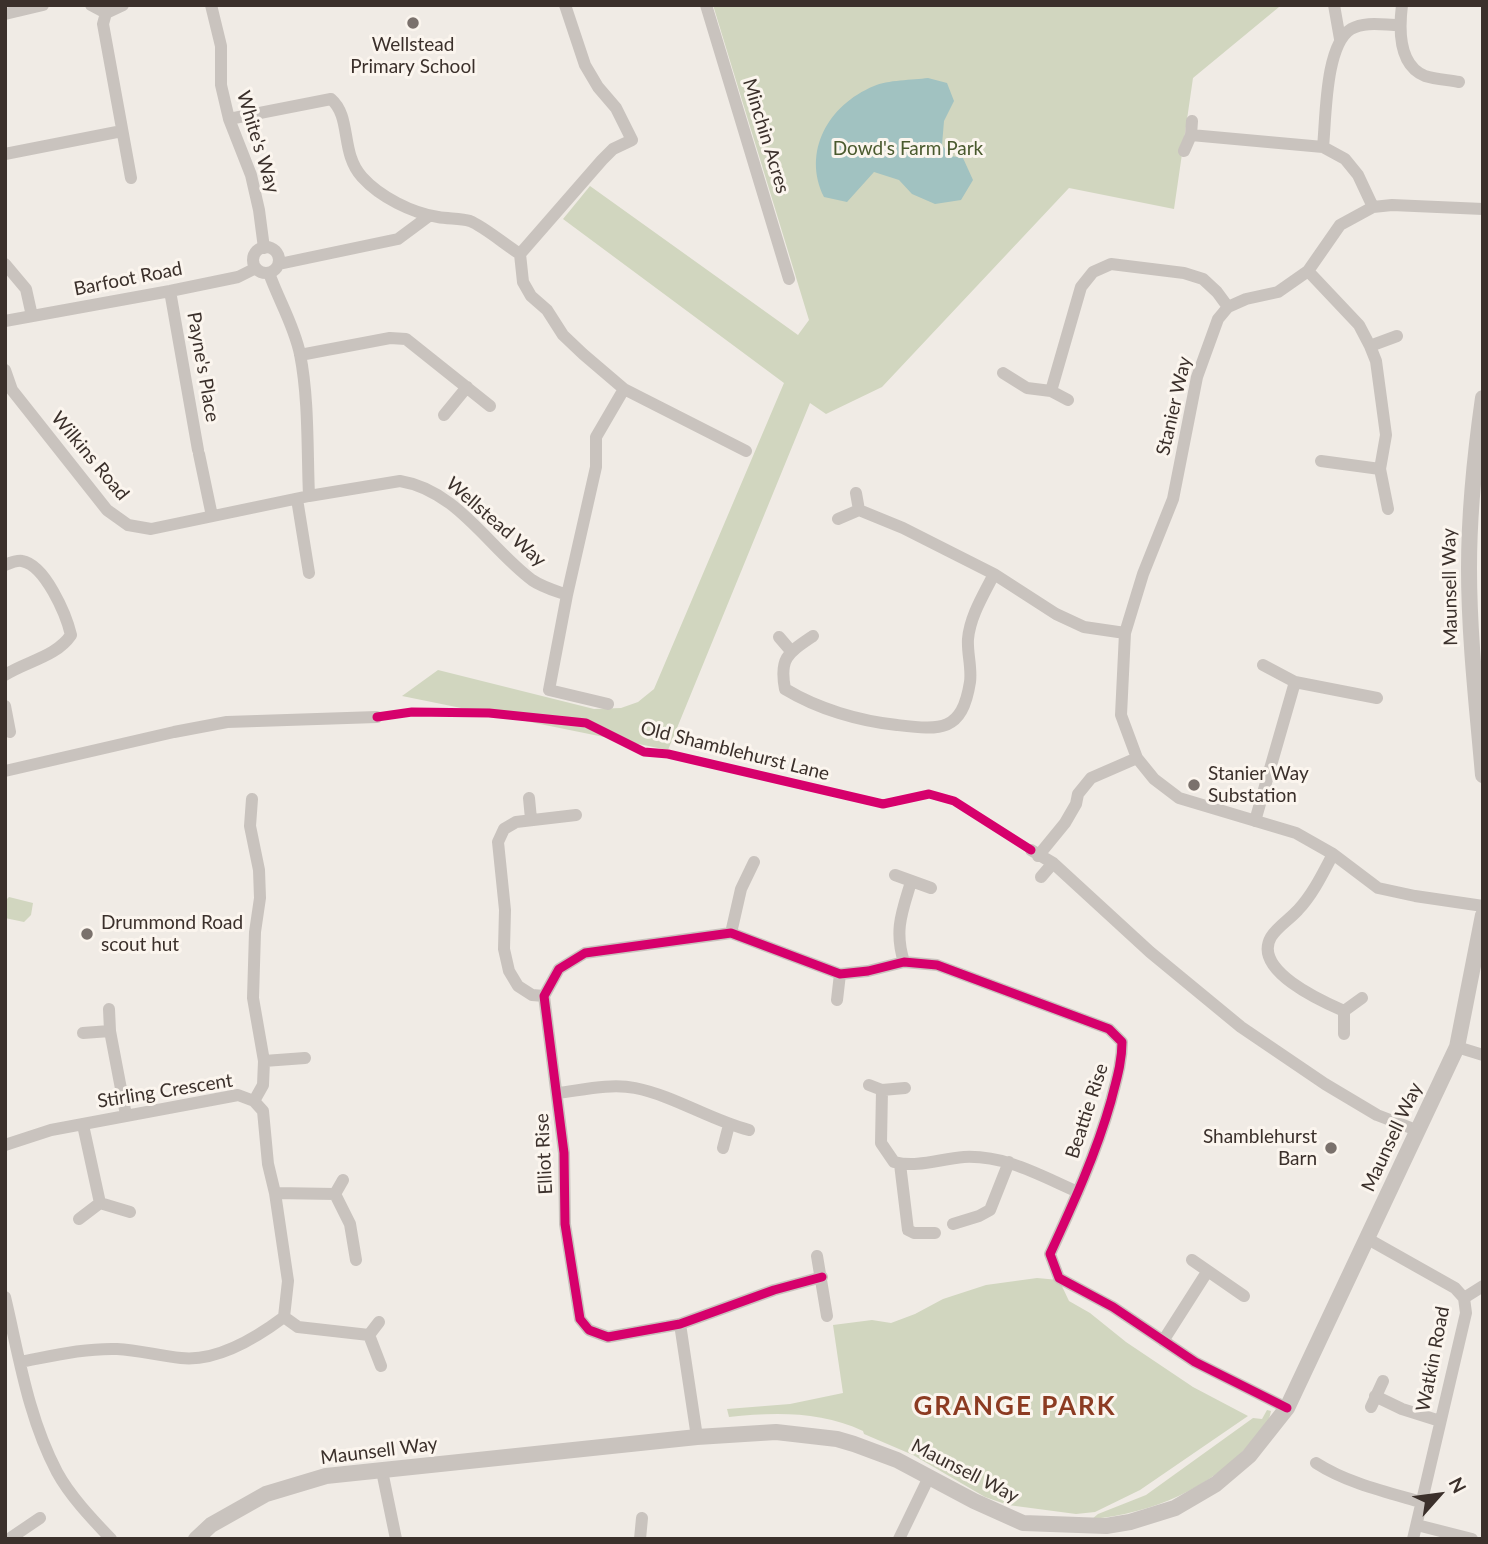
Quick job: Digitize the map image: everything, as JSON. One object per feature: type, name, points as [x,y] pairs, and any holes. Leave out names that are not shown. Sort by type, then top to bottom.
[{"type":"street","points":[[5,14],[43,5]]},
{"type":"street","points":[[91,5],[106,13]]},
{"type":"street","points":[[123,5],[106,13],[103,24],[131,178]]},
{"type":"street","name":"White's Way","points":[[211,5],[220,46],[221,85],[229,119],[251,175],[259,210],[264,248],[254,257],[256,268]]},
{"type":"street","points":[[565,5],[585,65],[598,87],[616,108],[632,140],[613,149],[602,160],[520,254],[523,282],[531,296],[547,310],[563,335],[624,389],[746,451]]},
{"type":"street","name":"Minchin Acres","points":[[706,5],[789,279]]},
{"type":"street","points":[[1324,147],[1332,63],[1340,39],[1334,5]]},
{"type":"street","points":[[1402,5],[1399,25],[1401,40],[1411,66],[1426,76],[1459,82]]},
{"type":"street","points":[[1340,39],[1351,30],[1366,24],[1399,25]]},
{"type":"street","points":[[229,119],[331,99],[339,105],[349,155],[361,176],[397,202],[429,216],[470,221],[520,254]]},
{"type":"street","points":[[1184,151],[1191,135],[1192,121]]},
{"type":"street","points":[[5,154],[122,131]]},
{"type":"street","points":[[1191,135],[1324,147],[1345,159],[1358,175],[1373,207]]},
{"type":"street","points":[[1051,391],[1081,287],[1093,272],[1111,264],[1184,272],[1203,279],[1228,307],[1246,299],[1278,292],[1308,271],[1340,225],[1373,207],[1392,205],[1483,209]]},
{"type":"street","points":[[256,268],[264,273],[274,268],[398,239],[429,216]]},
{"type":"street","points":[[264,248],[275,251],[279,258],[274,268],[277,295],[291,323],[300,355],[303,498],[309,573]]},
{"type":"street","points":[[5,264],[26,289],[33,316]]},
{"type":"street","name":"Barfoot Road","points":[[5,321],[170,291],[238,276],[256,268]]},
{"type":"street","points":[[1308,271],[1359,325],[1376,361],[1386,435],[1380,469],[1388,509]]},
{"type":"street","name":"Payne's Place","points":[[170,291],[212,516]]},
{"type":"street","name":"Stanier Way","points":[[1228,307],[1218,319],[1197,377],[1173,499],[1143,574],[1125,633],[1121,715],[1137,758],[1153,779],[1179,798],[1296,833],[1333,854],[1378,888],[1483,906]]},
{"type":"street","points":[[1370,346],[1397,336]]},
{"type":"street","points":[[300,355],[390,338],[406,339],[490,405]]},
{"type":"street","name":"Wilkins Road","points":[[5,370],[12,390],[60,453],[107,510],[128,525],[151,529],[303,498]]},
{"type":"street","points":[[1003,373],[1027,388],[1051,391],[1068,400]]},
{"type":"street","points":[[444,415],[467,387]]},
{"type":"street","name":"Wellstead Way","points":[[303,498],[400,481],[414,483],[431,491],[461,512],[534,582],[567,595],[596,467],[596,437],[624,389]]},
{"type":"street","name":"Maunsell Way","points":[[1483,398],[1471,499],[1469,567],[1472,660],[1483,775]]},
{"type":"street","points":[[1321,461],[1380,469]]},
{"type":"street","points":[[856,493],[859,510]]},
{"type":"street","points":[[838,519],[859,510],[903,527],[994,575],[1056,614],[1083,627],[1125,633]]},
{"type":"street","points":[[5,565],[20,561],[32,565],[53,590],[71,635],[64,645],[5,675]]},
{"type":"street","points":[[813,636],[792,651],[782,670],[785,689],[798,697],[867,722],[919,728],[944,727],[954,722],[960,712],[970,681],[968,638],[978,606],[994,575]]},
{"type":"street","points":[[567,595],[548,690],[608,704]]},
{"type":"street","points":[[779,637],[792,651]]},
{"type":"street","points":[[1263,665],[1295,682],[1377,698]]},
{"type":"street","points":[[1255,821],[1295,682]]},
{"type":"street","points":[[5,706],[10,732]]},
{"type":"street","points":[[5,771],[227,722],[377,717]]},
{"type":"street","points":[[1137,758],[1091,778],[1078,794],[1076,804],[1035,853],[1053,863],[1150,952],[1241,1027],[1325,1084],[1377,1115],[1419,1131]]},
{"type":"street","points":[[529,798],[531,819]]},
{"type":"street","name":"Stirling Crescent","points":[[252,799],[250,826],[259,870],[260,898],[255,932],[253,998],[264,1061],[264,1085],[254,1101]]},
{"type":"street","points":[[576,815],[516,822],[504,829],[498,842],[505,910],[504,949],[509,971],[518,986],[532,995],[544,996],[559,969],[585,953],[731,933],[735,888],[754,862]]},
{"type":"street","points":[[1333,854],[1300,908],[1270,938],[1268,956],[1274,968],[1317,999],[1344,1011]]},
{"type":"street","points":[[1041,877],[1053,863]]},
{"type":"street","points":[[895,875],[931,888]]},
{"type":"street","points":[[904,962],[898,932],[911,882]]},
{"type":"street","name":"Maunsell Way","points":[[196,1539],[211,1525],[266,1494],[326,1476],[697,1437],[776,1432],[837,1439],[897,1460],[1023,1523],[1106,1527],[1175,1508],[1216,1484],[1249,1456],[1287,1408],[1457,1047],[1483,915]]},
{"type":"street","name":"Beattie Rise","points":[[731,933],[839,974],[868,971],[904,962],[937,965],[1109,1029],[1122,1042],[1122,1062],[1104,1125],[1050,1254],[1059,1278],[1113,1307],[1195,1362],[1287,1408]]},
{"type":"street","points":[[837,1000],[839,974]]},
{"type":"street","name":"Elliot Rise","points":[[544,996],[564,1153],[565,1224],[580,1319],[589,1330],[608,1337],[680,1324],[774,1290],[822,1277]]},
{"type":"street","points":[[1344,1011],[1362,998]]},
{"type":"street","points":[[109,1009],[110,1031],[126,1115]]},
{"type":"street","points":[[1344,1011],[1344,1034]]},
{"type":"street","points":[[83,1033],[110,1031]]},
{"type":"street","points":[[1457,1047],[1483,1055]]},
{"type":"street","points":[[264,1061],[305,1058]]},
{"type":"street","name":"Elliot Rise","points":[[558,1093],[632,1087],[660,1095],[729,1125],[749,1130]]},
{"type":"street","points":[[905,1088],[875,1087],[881,1143],[894,1162],[900,1164],[908,1230],[914,1233],[935,1233]]},
{"type":"street","name":"Stirling Crescent","points":[[5,1144],[51,1130],[238,1095],[254,1101],[263,1111],[268,1164],[288,1281],[284,1317]]},
{"type":"street","name":"Stirling Crescent","points":[[83,1125],[100,1203]]},
{"type":"street","points":[[723,1148],[729,1125]]},
{"type":"street","name":"Beattie Rise","points":[[900,1164],[912,1166],[964,1157],[989,1158],[1009,1162],[1078,1192]]},
{"type":"street","points":[[953,1224],[990,1210],[1009,1162]]},
{"type":"street","points":[[335,1194],[343,1180]]},
{"type":"street","points":[[275,1193],[335,1194]]},
{"type":"street","points":[[335,1194],[350,1224],[356,1260]]},
{"type":"street","points":[[79,1219],[100,1203],[130,1212]]},
{"type":"street","name":"Watkin Road","points":[[1368,1239],[1455,1288],[1464,1298],[1466,1313],[1413,1539]]},
{"type":"street","points":[[817,1256],[827,1316]]},
{"type":"street","points":[[1192,1261],[1244,1296]]},
{"type":"street","points":[[1163,1341],[1207,1272]]},
{"type":"street","points":[[1464,1298],[1483,1286]]},
{"type":"street","points":[[5,1297],[27,1396],[57,1473],[111,1539]]},
{"type":"street","points":[[20,1363],[78,1351],[114,1349],[182,1359],[207,1358],[272,1326],[284,1317],[298,1327],[369,1335]]},
{"type":"street","points":[[369,1335],[379,1322]]},
{"type":"street","points":[[680,1324],[697,1437]]},
{"type":"street","points":[[369,1335],[381,1366]]},
{"type":"street","points":[[1383,1381],[1373,1401],[1440,1421]]},
{"type":"street","points":[[1315,1463],[1374,1489],[1421,1502]]},
{"type":"street","points":[[382,1471],[396,1539]]},
{"type":"street","points":[[899,1539],[929,1477]]},
{"type":"street","points":[[9,1539],[40,1518]]},
{"type":"street","points":[[639,1539],[642,1518]]},
{"type":"street","points":[[1417,1525],[1472,1539]]},
{"type":"green space","name":"Dowd's Farm Park","points":[[713,5],[1279,7],[1193,78],[1174,209],[1069,188],[882,387],[826,414],[810,403],[668,750],[402,696],[438,670],[594,709],[621,708],[638,702],[654,689],[784,383],[563,219],[590,186],[798,335],[809,320]]},
{"type":"green space","points":[[9,897],[33,903],[31,915],[24,922],[5,918],[5,901]]},
{"type":"green space","points":[[1037,1278],[1059,1280],[1069,1301],[1090,1313],[1126,1342],[1193,1387],[1248,1416],[1140,1490],[1095,1512],[1076,1514],[1008,1505],[985,1497],[913,1455],[847,1424],[814,1416],[763,1414],[729,1417],[727,1409],[790,1404],[843,1393],[833,1325],[872,1320],[891,1323],[943,1299],[986,1285]]},
{"type":"green space","points":[[1267,1410],[1271,1411],[1268,1420],[1251,1443],[1235,1459],[1198,1486],[1137,1511],[1092,1519],[1098,1514],[1146,1495],[1253,1418],[1262,1419]]},
{"type":"water","points":[[928,78],[947,83],[954,101],[944,121],[942,145],[951,156],[963,158],[973,180],[961,200],[935,204],[912,194],[899,180],[874,172],[847,202],[824,197],[816,163],[818,147],[832,118],[858,94],[874,86],[893,81]]},
{"type":"cycle path","name":"Old Shamblehurst Lane","points":[[377,717],[412,712],[489,713],[586,723],[644,752],[668,754],[883,804],[929,794],[954,801],[1031,850]]},
{"type":"cycle path","points":[[822,1277],[774,1290],[680,1324],[608,1337],[589,1330],[580,1319],[565,1224],[564,1153],[544,996],[559,969],[585,953],[731,933],[840,974],[868,971],[904,962],[937,965],[1109,1029],[1122,1042],[1120,1065],[1098,1140],[1050,1254],[1059,1278],[1113,1307],[1195,1362],[1287,1408]]},
{"type":"place","name":"Wellstead Primary School","points":[[413,23]]},
{"type":"place","name":"Stanier Way Substation","points":[[1194,785]]},
{"type":"place","name":"Drummond Road scout hut","points":[[87,934]]},
{"type":"place","name":"Shamblehurst Barn","points":[[1331,1148]]},
{"type":"district","name":"GRANGE PARK","points":[[1015,1407]]}]
